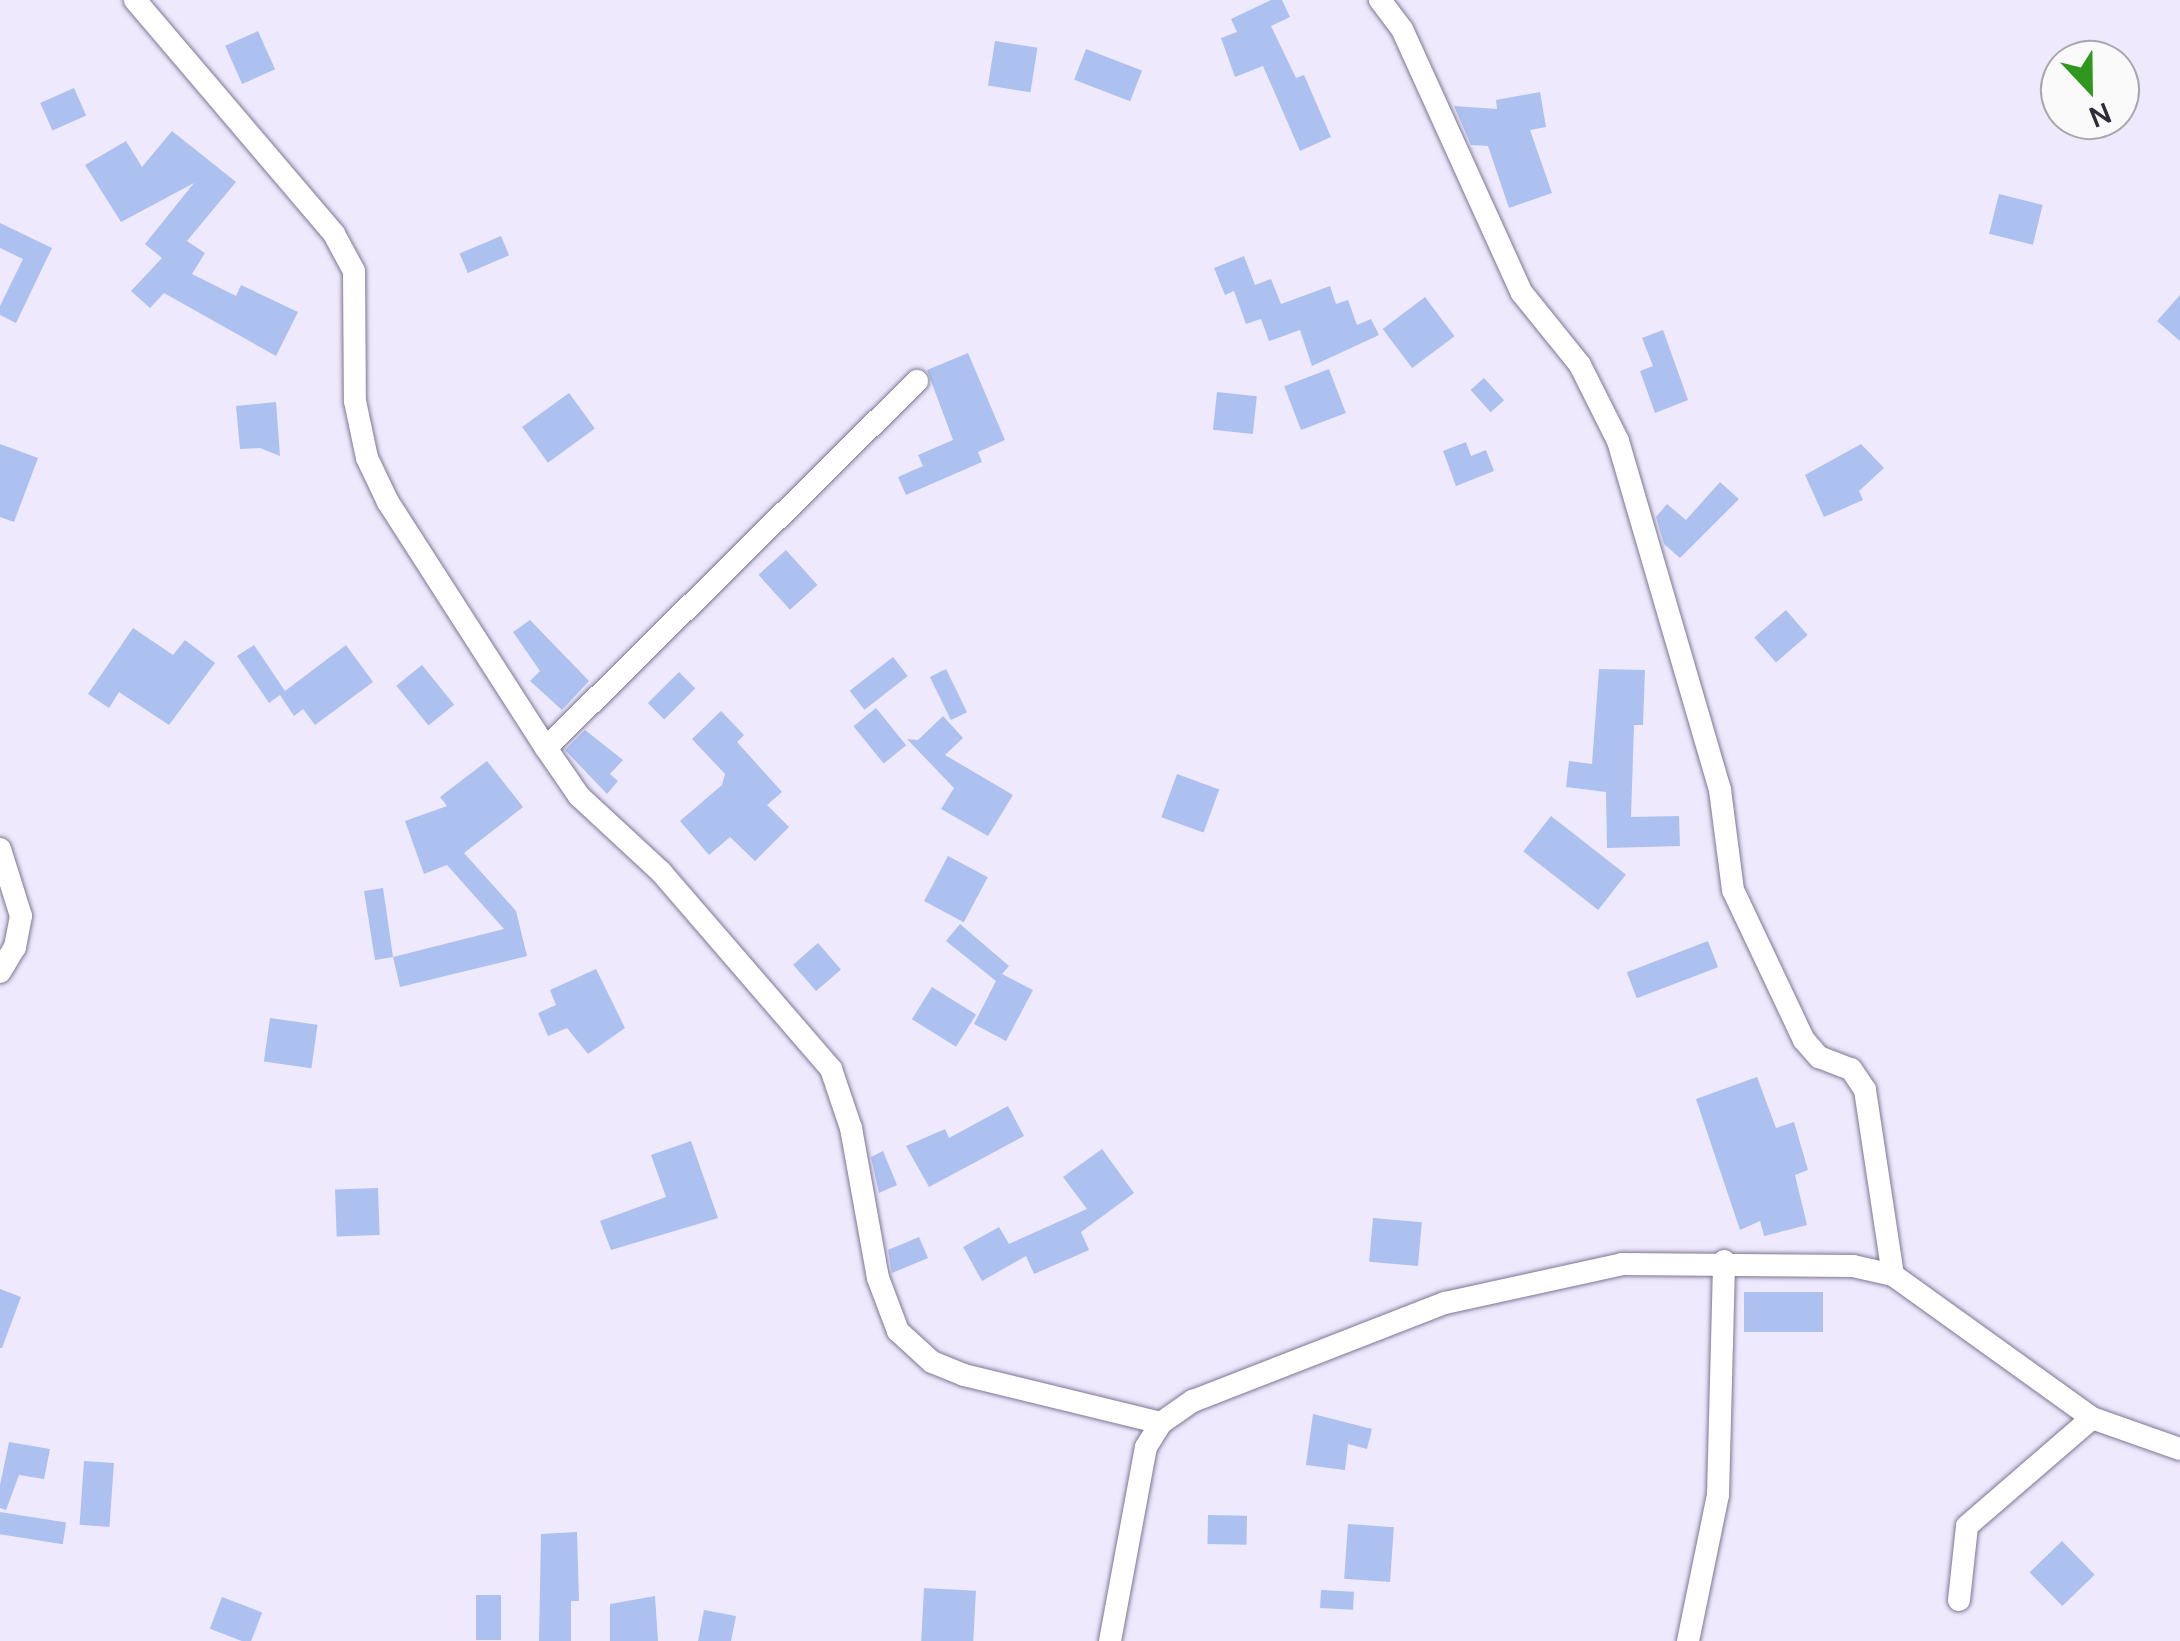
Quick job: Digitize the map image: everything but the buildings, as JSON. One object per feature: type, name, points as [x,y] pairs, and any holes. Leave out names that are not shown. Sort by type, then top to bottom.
[{"type":"street","points":[[135,0],[334,234],[354,272],[355,401],[367,458],[388,502],[546,748],[578,796],[661,872],[831,1070],[852,1128],[878,1278],[898,1331],[932,1362],[964,1375],[1161,1423]]},
{"type":"street","points":[[1380,0],[1402,29],[1522,293],[1580,365],[1618,441],[1720,790],[1733,890],[1804,1040],[1820,1057],[1850,1070],[1865,1090],[1893,1275]]},
{"type":"street","points":[[546,748],[916,380]]},
{"type":"street","points":[[0,850],[21,916],[15,948],[0,972]]},
{"type":"street","points":[[1688,1641],[1718,1495],[1724,1261]]},
{"type":"street","points":[[1110,1641],[1146,1447],[1161,1423],[1193,1401],[1444,1303],[1622,1264],[1724,1261],[1852,1266],[1893,1275],[2092,1418],[2180,1449]]},
{"type":"street","points":[[1959,1600],[1967,1526],[2092,1418]]}]
